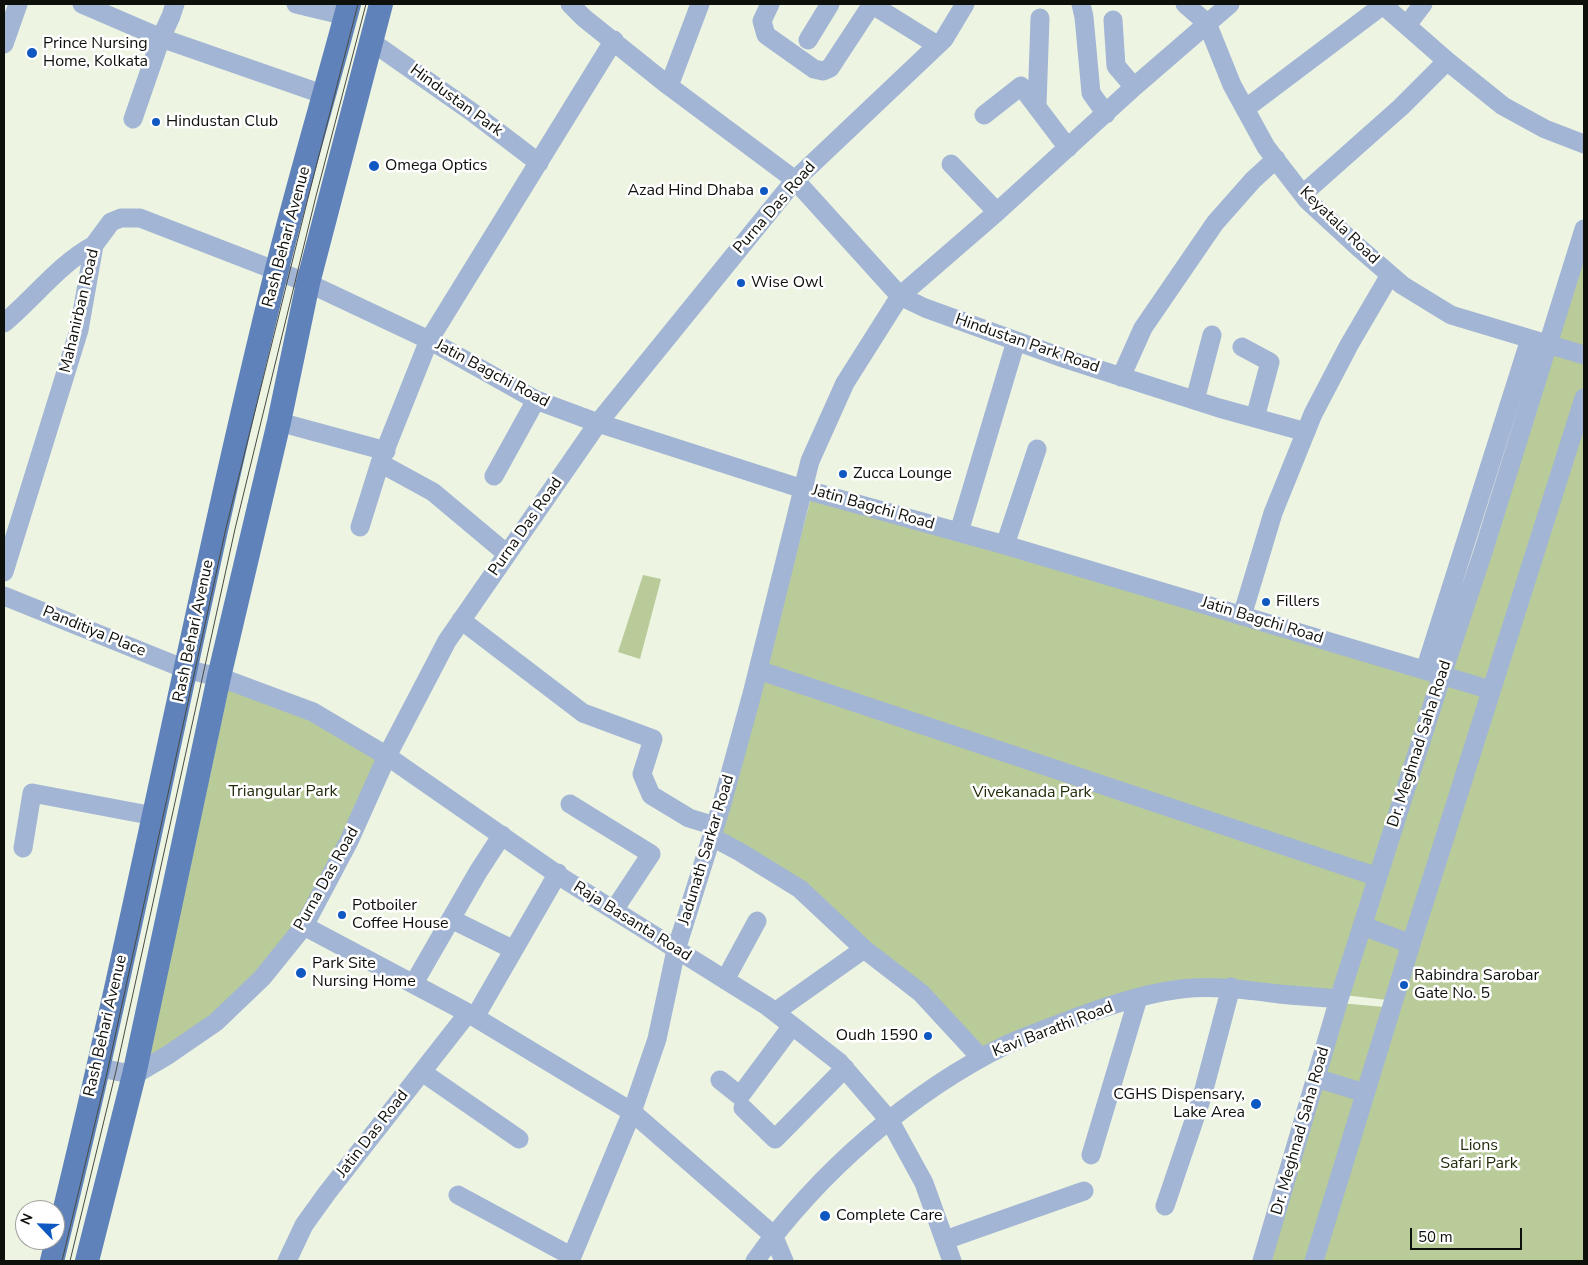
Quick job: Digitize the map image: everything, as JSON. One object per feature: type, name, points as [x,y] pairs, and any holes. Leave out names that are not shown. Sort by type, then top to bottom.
[{"type":"main road","name":"Rash Behari Avenue","points":[[87,1261],[134,1075],[219,677],[308,283],[381,4]]},
{"type":"main road","name":"Rash Behari Avenue","points":[[52,1261],[276,270],[347,10]]},
{"type":"street","points":[[4,44],[18,4]]},
{"type":"street","points":[[82,4],[161,38],[325,95]]},
{"type":"street","points":[[133,119],[175,4]]},
{"type":"street","points":[[296,4],[347,10]]},
{"type":"street","points":[[570,4],[584,18],[670,86],[795,180]]},
{"type":"street","points":[[670,86],[700,4]]},
{"type":"street","points":[[770,4],[762,20],[766,35],[814,69],[823,71],[830,68],[871,4],[937,45]]},
{"type":"street","points":[[808,40],[830,4]]},
{"type":"street","name":"Purna Das Road","points":[[134,1075],[168,1055],[216,1022],[262,978],[304,926],[349,841],[387,756],[447,640],[598,423],[795,180],[944,38],[964,4]]},
{"type":"street","points":[[1081,4],[1091,93],[1106,114]]},
{"type":"street","name":"Keyatala Road","points":[[1185,4],[1207,23],[1232,85],[1266,146],[1303,194],[1357,246],[1402,285],[1451,315],[1584,355]]},
{"type":"street","name":"Jadunath Sarkar Road","points":[[571,1259],[632,1112],[657,1039],[676,950],[713,831],[758,670],[810,461],[845,383],[900,296],[1230,4]]},
{"type":"street","points":[[1245,109],[1383,4],[1447,61],[1503,106],[1546,130],[1584,144]]},
{"type":"street","points":[[1407,25],[1423,4]]},
{"type":"street","points":[[1037,106],[1040,18]]},
{"type":"street","points":[[1114,20],[1116,66],[1134,87]]},
{"type":"street","points":[[360,527],[383,457],[429,340],[614,40]]},
{"type":"street","name":"Hindustan Park","points":[[372,42],[472,112],[539,163]]},
{"type":"street","points":[[1303,194],[1401,107],[1447,61]]},
{"type":"street","points":[[984,115],[1021,86],[1068,148]]},
{"type":"street","points":[[1121,377],[1143,328],[1209,230],[1253,180],[1276,159]]},
{"type":"street","points":[[952,164],[997,212]]},
{"type":"street","name":"Hindustan Park Road","points":[[795,180],[900,296],[925,308],[1121,377],[1306,432]]},
{"type":"street","name":"Mahanirban Road","points":[[4,572],[79,330],[94,245],[111,222],[121,218],[140,218],[276,270]]},
{"type":"street","name":"Dr. Meghnad Saha Road","points":[[1262,1261],[1339,999],[1378,878],[1433,672],[1484,549],[1584,229]]},
{"type":"street","points":[[4,323],[78,254],[94,245]]},
{"type":"street","name":"Jatin Bagchi Road","points":[[276,270],[429,340],[536,400],[598,423],[803,489],[1005,545],[1491,690]]},
{"type":"street","points":[[1242,616],[1273,513],[1313,414],[1349,345],[1390,275]]},
{"type":"street","points":[[1195,400],[1212,335]]},
{"type":"street","points":[[1433,672],[1530,339]]},
{"type":"street","points":[[959,532],[1016,341]]},
{"type":"street","points":[[1242,347],[1270,362],[1255,418]]},
{"type":"street","points":[[1314,1261],[1411,944],[1584,398]]},
{"type":"street","points":[[494,476],[536,400]]},
{"type":"street","points":[[278,422],[383,457],[433,492],[507,554]]},
{"type":"street","points":[[1005,545],[1037,448]]},
{"type":"street","name":"Panditiya Place","points":[[4,596],[185,669],[219,677]]},
{"type":"street","points":[[461,620],[583,713],[653,739],[642,774],[651,795],[713,831],[740,852],[800,889],[864,949],[922,992],[981,1058]]},
{"type":"street","points":[[758,670],[1378,878]]},
{"type":"street","name":"Raja Basanta Road","points":[[219,677],[313,712],[387,756],[614,910],[775,1012],[839,1062],[890,1121],[924,1183],[952,1261]]},
{"type":"street","points":[[23,848],[32,793],[154,816]]},
{"type":"street","points":[[570,804],[651,854],[614,910]]},
{"type":"street","points":[[414,983],[478,872],[502,835]]},
{"type":"street","name":"Jatin Das Road","points":[[287,1261],[304,1225],[327,1192],[422,1072],[471,1015],[558,873]]},
{"type":"street","points":[[451,919],[512,949]]},
{"type":"street","points":[[725,980],[756,921]]},
{"type":"street","points":[[304,926],[471,1015],[632,1112],[773,1236],[784,1261]]},
{"type":"street","points":[[1363,926],[1411,944]]},
{"type":"street","points":[[775,1012],[864,949]]},
{"type":"street","points":[[1165,1206],[1202,1097],[1231,987]]},
{"type":"street","name":"Kavi Barathi Road","points":[[754,1261],[773,1236],[829,1173],[890,1121],[930,1089],[1010,1043],[1089,1012],[1138,998],[1181,989],[1231,987],[1339,999]]},
{"type":"street","points":[[1091,1155],[1138,998]]},
{"type":"street","points":[[720,1080],[740,1096],[792,1026]]},
{"type":"street","points":[[97,1067],[134,1075]]},
{"type":"street","points":[[743,1108],[775,1140],[845,1068]]},
{"type":"street","points":[[422,1072],[519,1139]]},
{"type":"street","points":[[1316,1078],[1365,1093]]},
{"type":"street","points":[[945,1240],[1084,1191]]},
{"type":"street","points":[[458,1195],[571,1259]]},
{"type":"green space","points":[[1584,242],[1584,392],[1487,685],[1447,673]]},
{"type":"green space","name":"Lions Safari Park","points":[[1584,420],[1584,1261],[1316,1261]]},
{"type":"green space","name":"Vivekanada Park","points":[[812,494],[1432,678],[1335,994],[1178,983],[981,1051],[722,835]]},
{"type":"green space","points":[[643,575],[661,579],[640,659],[618,652]]},
{"type":"green space","name":"Triangular Park","points":[[232,673],[382,756],[300,922],[262,973],[213,1017],[144,1062],[174,942]]},
{"type":"green space","points":[[1443,680],[1484,692],[1387,1000],[1344,995]]},
{"type":"green space","points":[[1340,1003],[1384,1007],[1309,1261],[1265,1261]]},
{"type":"tram line","points":[[62,1261],[107,1073],[226,528],[358,4]]},
{"type":"tram line","points":[[70,1261],[116,1071],[235,529],[315,200],[366,4]]},
{"type":"place","name":"Prince Nursing Home, Kolkata","points":[[32,53]]},
{"type":"place","name":"Hindustan Club","points":[[156,122]]},
{"type":"place","name":"Omega Optics","points":[[374,166]]},
{"type":"place","name":"Azad Hind Dhaba","points":[[764,191]]},
{"type":"place","name":"Wise Owl","points":[[741,283]]},
{"type":"place","name":"Zucca Lounge","points":[[843,474]]},
{"type":"place","name":"Fillers","points":[[1266,602]]},
{"type":"place","name":"Potboiler Coffee House","points":[[342,915]]},
{"type":"place","name":"Park Site Nursing Home","points":[[301,973]]},
{"type":"place","name":"Rabindra Sarobar Gate No. 5","points":[[1404,985]]},
{"type":"place","name":"Oudh 1590","points":[[928,1036]]},
{"type":"place","name":"CGHS Dispensary, Lake Area","points":[[1256,1104]]},
{"type":"place","name":"Complete Care","points":[[825,1216]]}]
